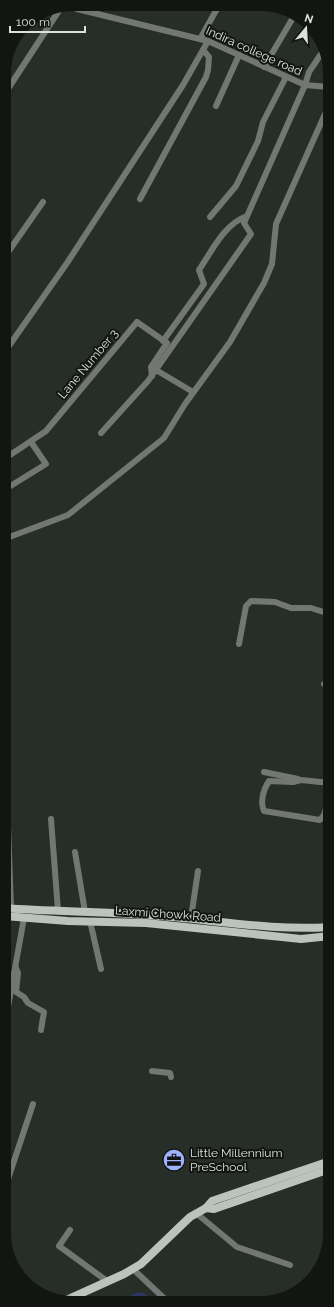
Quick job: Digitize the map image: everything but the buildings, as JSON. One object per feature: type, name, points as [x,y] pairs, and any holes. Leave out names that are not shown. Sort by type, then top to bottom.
[{"type":"main road","name":"Laxmi Chowk Road","points":[[11,908],[146,914],[277,928],[302,929],[323,928]]},
{"type":"main road","points":[[77,921],[81,912]]},
{"type":"main road","name":"Laxmi Chowk Road","points":[[11,917],[77,921],[146,923],[282,938],[301,939],[323,937]]},
{"type":"main road","points":[[300,1175],[323,1164]]},
{"type":"main road","points":[[75,1296],[133,1269],[145,1261],[196,1213],[206,1208],[212,1201],[300,1175],[323,1170]]},
{"type":"street","name":"Indira college road","points":[[86,11],[208,41],[305,85],[323,86]]},
{"type":"street","points":[[200,39],[216,11]]},
{"type":"street","points":[[11,84],[57,13]]},
{"type":"street","points":[[264,67],[292,20]]},
{"type":"street","points":[[11,343],[72,256],[183,85],[208,41]]},
{"type":"street","points":[[140,199],[206,77],[209,57],[203,50]]},
{"type":"street","points":[[216,106],[239,55]]},
{"type":"street","points":[[101,433],[152,376],[251,234],[244,223],[305,85],[309,72],[320,55]]},
{"type":"street","points":[[210,217],[236,186],[258,141],[263,122],[286,77]]},
{"type":"street","points":[[11,536],[68,515],[164,438],[193,392],[230,342],[264,283],[272,264],[276,224],[323,118]]},
{"type":"street","points":[[11,248],[43,202]]},
{"type":"street","points":[[152,376],[151,367],[167,343],[163,341],[204,284],[199,270],[229,227],[238,219],[247,216]]},
{"type":"street","name":"Lane Number 3","points":[[31,442],[46,431],[137,322],[163,341]]},
{"type":"street","points":[[156,370],[193,392]]},
{"type":"street","points":[[11,455],[31,442],[46,464],[11,486]]},
{"type":"street","points":[[239,644],[246,606],[251,601],[275,602],[291,608],[311,608],[323,612]]},
{"type":"street","points":[[264,772],[302,780],[323,782]]},
{"type":"street","points":[[302,780],[293,782],[269,781],[265,786],[261,805],[264,811],[320,820],[323,816]]},
{"type":"street","points":[[51,818],[58,911]]},
{"type":"street","points":[[75,852],[81,912]]},
{"type":"street","points":[[191,918],[198,871]]},
{"type":"street","points":[[11,987],[13,973],[16,968],[24,918]]},
{"type":"street","points":[[90,921],[101,969]]},
{"type":"street","points":[[16,968],[18,973],[16,992],[24,997],[28,1003],[44,1012],[41,1030]]},
{"type":"street","points":[[152,1071],[170,1073],[171,1077]]},
{"type":"street","points":[[11,1170],[33,1104]]},
{"type":"street","points":[[196,1213],[237,1247],[290,1265]]},
{"type":"street","points":[[70,1230],[59,1246],[107,1281]]},
{"type":"street","points":[[133,1269],[162,1296]]},
{"type":"shaded area","points":[[138,1292],[144,1293],[147,1296],[129,1296]]},
{"type":"place","name":"Little Millennium PreSchool","points":[[174,1160]]}]
